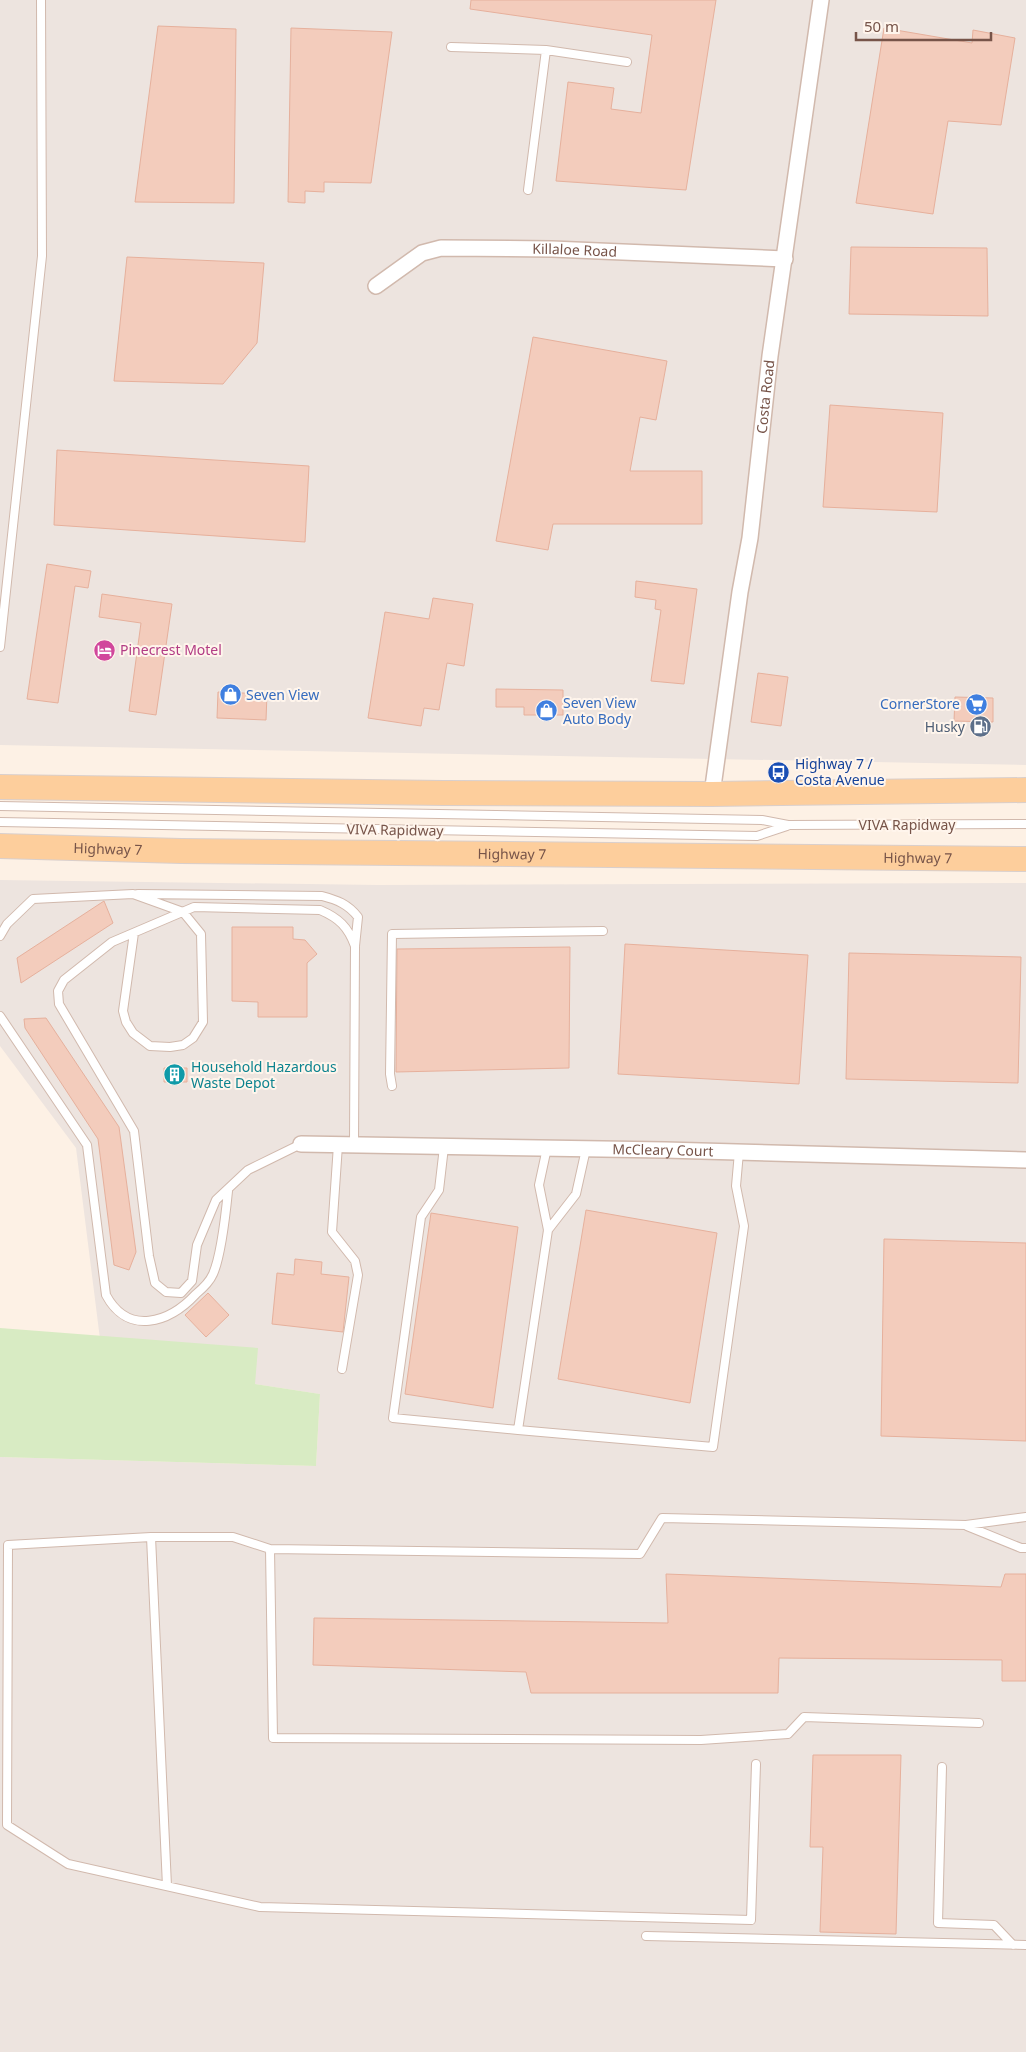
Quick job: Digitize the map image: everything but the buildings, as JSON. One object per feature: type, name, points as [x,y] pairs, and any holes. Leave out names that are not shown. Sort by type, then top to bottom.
[{"type":"main road","points":[[0,787],[443,793],[712,794],[1026,790]]},
{"type":"main road","name":"Highway 7","points":[[0,846],[180,851],[1026,858]]},
{"type":"street","name":"Costa Road","points":[[712,794],[740,592],[750,538],[770,356],[820,0]]},
{"type":"street","name":"Killaloe Road","points":[[376,286],[422,253],[441,248],[552,249],[785,259]]},
{"type":"street","name":"McCleary Court","points":[[301,1144],[739,1152],[1026,1160]]},
{"type":"lane","points":[[0,648],[42,256],[41,0]]},
{"type":"lane","points":[[451,47],[546,50],[627,62]]},
{"type":"lane","points":[[528,190],[546,50]]},
{"type":"lane","name":"VIVA Rapidway","points":[[0,806],[762,820],[788,826],[1026,824]]},
{"type":"lane","name":"VIVA Rapidway","points":[[0,822],[757,836],[788,826]]},
{"type":"lane","points":[[133,894],[183,912],[201,934],[203,1022],[193,1038],[183,1045],[170,1047],[150,1046],[139,1040],[126,1022],[123,1011],[134,933]]},
{"type":"lane","points":[[0,936],[7,924],[33,899],[133,894],[322,896],[345,904],[358,917],[355,946],[354,1145]]},
{"type":"lane","points":[[301,1144],[248,1170],[228,1191],[216,1200],[208,1215],[197,1245],[192,1281],[182,1293],[166,1292],[155,1283],[149,1256],[134,1131],[60,1004],[58,991],[64,980],[112,942],[194,907],[320,910],[333,915],[343,923],[351,934],[355,946]]},
{"type":"lane","points":[[392,1086],[390,1074],[392,934],[602,931]]},
{"type":"lane","points":[[0,1016],[87,1145],[106,1295],[113,1308],[127,1318],[141,1322],[160,1319],[184,1307],[213,1274],[226,1217],[228,1191]]},
{"type":"lane","points":[[338,1145],[332,1232],[355,1261],[358,1275],[342,1369]]},
{"type":"lane","points":[[444,1146],[439,1190],[421,1216],[393,1418],[712,1447],[744,1226],[736,1186],[739,1152]]},
{"type":"lane","points":[[518,1430],[548,1230],[539,1186],[546,1148]]},
{"type":"lane","points":[[548,1230],[576,1194],[586,1149]]},
{"type":"lane","points":[[756,1764],[751,1920],[260,1907],[68,1864],[7,1824],[8,1545],[151,1538],[233,1537],[270,1549],[640,1554],[662,1518],[966,1525],[1026,1517]]},
{"type":"lane","points":[[966,1525],[1021,1548],[1026,1548]]},
{"type":"lane","points":[[151,1538],[167,1886]]},
{"type":"lane","points":[[270,1549],[273,1738],[701,1740],[788,1734],[804,1717],[979,1722]]},
{"type":"lane","points":[[942,1767],[938,1922],[994,1925],[1013,1945]]},
{"type":"lane","points":[[646,1936],[1026,1945]]},
{"type":"shaded area","points":[[0,0],[1026,0],[1026,765],[0,745]]},
{"type":"shaded area","points":[[0,880],[378,885],[1026,883],[1026,2052],[0,2052],[0,1457],[316,1466],[320,1394],[255,1384],[101,1347],[76,1148],[0,1046]]},
{"type":"green space","points":[[0,1328],[258,1348],[255,1384],[320,1394],[316,1466],[0,1457]]},
{"type":"place","name":"Pinecrest Motel","points":[[104,650]]},
{"type":"place","name":"Seven View","points":[[230,695]]},
{"type":"place","name":"CornerStore","points":[[976,704]]},
{"type":"place","name":"Seven View Auto Body","points":[[547,711]]},
{"type":"place","name":"Husky","points":[[981,727]]},
{"type":"place","name":"Highway 7 / Costa Avenue","points":[[779,772]]},
{"type":"place","name":"Household Hazardous Waste Depot","points":[[175,1075]]}]
